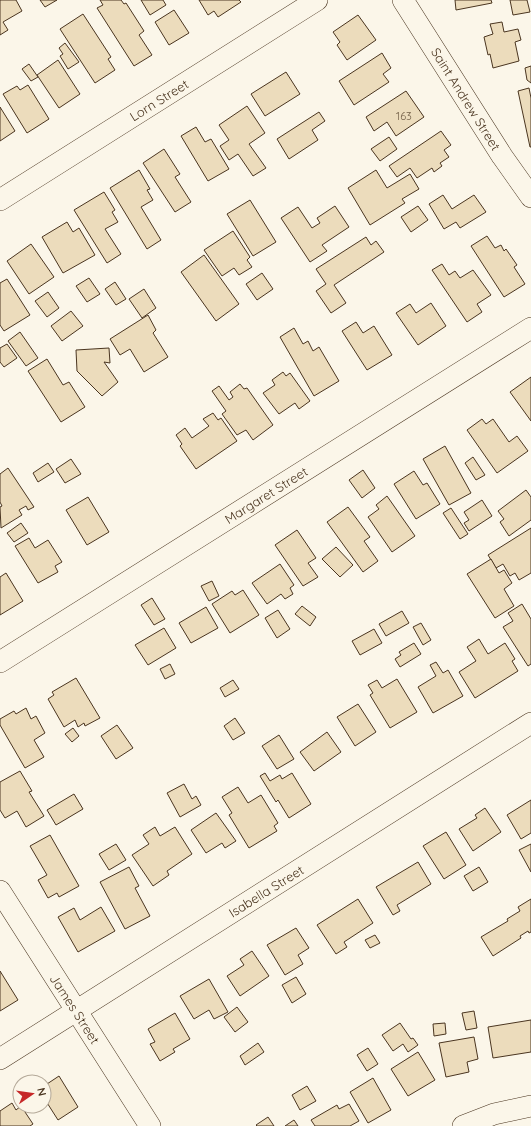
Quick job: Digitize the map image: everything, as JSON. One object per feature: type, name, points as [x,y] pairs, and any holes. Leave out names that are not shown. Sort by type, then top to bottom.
[{"type":"street","name":"Lorn Street","points":[[0,200],[318,0]]},
{"type":"street","name":"Saint Andrew Street","points":[[403,0],[502,156],[531,197]]},
{"type":"street","name":"Margaret Street","points":[[0,662],[531,328]]},
{"type":"street","name":"Isabella Street","points":[[0,1058],[531,723]]},
{"type":"street","name":"James Street","points":[[0,891],[75,1011],[150,1126]]},
{"type":"street","points":[[464,1126],[494,1114],[531,1106]]},
{"type":"building","points":[[0,0],[16,0],[22,11],[3,22],[8,30],[0,35]]},
{"type":"building","points":[[40,0],[57,0],[45,7]]},
{"type":"building","points":[[100,0],[121,0],[124,4],[126,3],[144,31],[139,35],[152,55],[134,66],[97,8],[103,5]]},
{"type":"building","points":[[141,0],[163,0],[166,5],[150,15]]},
{"type":"building","points":[[199,0],[239,0],[241,2],[218,17],[214,11],[208,15]]},
{"type":"building","points":[[455,0],[491,0],[492,3],[456,10]]},
{"type":"building","points":[[510,0],[527,0],[530,12],[513,15]]},
{"type":"building","points":[[174,10],[189,33],[169,45],[155,22]]},
{"type":"building","points":[[83,14],[111,57],[108,59],[115,70],[95,83],[60,29]]},
{"type":"building","points":[[358,15],[376,40],[347,60],[337,45],[340,42],[333,32]]},
{"type":"building","points":[[502,22],[504,32],[518,29],[521,40],[515,42],[519,61],[493,68],[484,37],[493,34],[490,24]]},
{"type":"building","points":[[65,43],[79,62],[68,69],[60,56],[63,54],[59,48]]},
{"type":"building","points":[[382,53],[391,68],[383,74],[389,82],[354,105],[339,81]]},
{"type":"building","points":[[58,60],[80,94],[59,108],[37,75]]},
{"type":"building","points":[[29,64],[38,77],[31,81],[22,69]]},
{"type":"building","points":[[531,66],[531,83],[527,80],[525,68]]},
{"type":"building","points":[[286,72],[300,94],[265,116],[251,94]]},
{"type":"building","points":[[28,85],[49,119],[27,133],[3,94],[17,86],[20,90]]},
{"type":"building","points":[[529,88],[531,98],[531,147],[518,91]]},
{"type":"building","points":[[406,91],[424,117],[396,136],[387,122],[374,131],[366,117]]},
{"type":"building","points":[[247,106],[265,133],[249,144],[266,168],[253,176],[238,154],[229,160],[220,146],[229,140],[219,125]]},
{"type":"building","points":[[0,107],[15,131],[0,141]]},
{"type":"building","points":[[319,112],[325,121],[312,130],[318,140],[289,159],[277,139]]},
{"type":"building","points":[[196,127],[205,142],[211,139],[229,169],[208,181],[181,136]]},
{"type":"building","points":[[441,131],[451,145],[444,150],[449,157],[440,163],[442,166],[434,172],[432,168],[417,178],[410,168],[397,177],[389,166]]},
{"type":"building","points":[[389,137],[397,149],[380,161],[371,149]]},
{"type":"building","points":[[164,149],[180,174],[175,177],[191,202],[175,212],[143,163]]},
{"type":"building","points":[[139,170],[150,189],[147,190],[153,200],[141,207],[161,240],[147,249],[110,188]]},
{"type":"building","points":[[376,170],[387,188],[410,174],[419,189],[402,199],[405,203],[370,225],[348,188]]},
{"type":"building","points":[[104,192],[115,210],[112,212],[118,222],[105,229],[121,254],[107,263],[74,210]]},
{"type":"building","points":[[443,195],[452,209],[474,195],[486,212],[460,228],[456,222],[444,229],[429,204]]},
{"type":"building","points":[[250,200],[276,242],[253,256],[227,214]]},
{"type":"building","points":[[335,206],[349,227],[322,245],[327,251],[310,262],[281,218],[298,207],[312,228],[320,223],[317,218]]},
{"type":"building","points":[[418,206],[428,220],[411,232],[401,217]]},
{"type":"building","points":[[67,222],[73,232],[79,228],[95,255],[63,273],[42,237]]},
{"type":"building","points":[[233,231],[250,257],[247,260],[252,267],[239,275],[234,268],[222,276],[204,250]]},
{"type":"building","points":[[487,236],[495,248],[501,245],[504,251],[506,249],[517,265],[514,267],[525,284],[504,297],[471,246]]},
{"type":"building","points":[[366,237],[371,245],[376,241],[384,252],[334,285],[346,303],[331,313],[316,291],[326,284],[316,269]]},
{"type":"building","points":[[31,244],[54,277],[29,294],[7,261]]},
{"type":"building","points":[[204,255],[239,304],[216,321],[181,272]]},
{"type":"building","points":[[442,264],[449,275],[455,271],[460,278],[473,270],[491,295],[477,304],[482,312],[467,322],[432,270]]},
{"type":"building","points":[[262,273],[273,289],[257,300],[246,284]]},
{"type":"building","points":[[89,278],[100,294],[87,302],[76,286]]},
{"type":"building","points":[[7,279],[30,315],[4,331],[0,325],[0,283]]},
{"type":"building","points":[[115,282],[126,299],[116,305],[105,289]]},
{"type":"building","points":[[144,289],[156,308],[142,318],[129,299]]},
{"type":"building","points":[[48,292],[59,308],[47,317],[35,301]]},
{"type":"building","points":[[431,303],[446,326],[418,345],[396,313],[410,304],[416,313]]},
{"type":"building","points":[[71,311],[83,326],[62,341],[51,326]]},
{"type":"building","points":[[148,315],[156,330],[153,333],[168,357],[144,372],[130,349],[120,355],[110,339]]},
{"type":"building","points":[[356,322],[363,333],[374,326],[392,355],[367,370],[342,331]]},
{"type":"building","points":[[294,328],[303,344],[308,341],[313,351],[319,347],[339,381],[314,396],[280,337]]},
{"type":"building","points":[[20,332],[38,358],[26,366],[8,341]]},
{"type":"building","points":[[7,344],[17,358],[4,367],[0,362],[0,348]]},
{"type":"building","points":[[109,348],[110,363],[104,362],[118,382],[102,396],[77,371],[76,350]]},
{"type":"building","points":[[47,359],[63,385],[69,382],[85,407],[61,422],[28,371]]},
{"type":"building","points":[[283,372],[286,376],[290,373],[310,401],[299,409],[295,403],[279,414],[263,393],[275,385],[272,380]]},
{"type":"building","points":[[531,377],[531,421],[510,392]]},
{"type":"building","points":[[240,384],[244,389],[247,388],[273,425],[253,440],[246,430],[237,435],[222,414],[226,411],[212,391],[219,386],[229,400],[233,397],[230,392]]},
{"type":"building","points":[[213,413],[218,420],[221,418],[237,441],[196,469],[180,446],[182,444],[176,435],[185,428],[192,438],[209,426],[203,419]]},
{"type":"building","points":[[482,419],[486,424],[493,419],[509,442],[517,436],[528,451],[497,473],[467,430]]},
{"type":"building","points":[[445,446],[471,493],[449,505],[423,459]]},
{"type":"building","points":[[473,457],[485,475],[476,480],[465,463]]},
{"type":"building","points":[[71,459],[81,474],[65,483],[56,469]]},
{"type":"building","points":[[48,463],[54,472],[38,482],[33,473]]},
{"type":"building","points":[[8,468],[34,507],[28,510],[26,506],[19,510],[22,515],[1,528],[0,507],[2,506],[0,502],[0,474]]},
{"type":"building","points":[[363,470],[375,488],[362,498],[349,480]]},
{"type":"building","points":[[414,471],[423,485],[427,483],[440,504],[416,519],[394,484]]},
{"type":"building","points":[[526,490],[531,497],[531,520],[509,536],[500,522],[504,519],[498,511]]},
{"type":"building","points":[[387,496],[415,536],[392,552],[368,517],[379,509],[376,505]]},
{"type":"building","points":[[88,497],[109,532],[87,545],[66,510]]},
{"type":"building","points":[[482,500],[492,516],[469,531],[464,523],[469,520],[464,512]]},
{"type":"building","points":[[348,507],[370,537],[364,541],[378,561],[363,572],[327,522]]},
{"type":"building","points":[[451,508],[468,534],[460,539],[443,513]]},
{"type":"building","points":[[21,523],[28,533],[14,542],[7,533]]},
{"type":"building","points":[[531,528],[531,573],[519,580],[515,573],[510,576],[503,564],[496,568],[488,555]]},
{"type":"building","points":[[297,530],[316,558],[308,563],[318,577],[303,586],[275,545]]},
{"type":"building","points":[[29,538],[35,548],[48,540],[62,562],[55,566],[58,572],[38,583],[15,546]]},
{"type":"building","points":[[336,547],[353,565],[340,577],[322,559]]},
{"type":"building","points":[[491,559],[499,573],[504,570],[512,583],[504,589],[514,606],[495,618],[467,574]]},
{"type":"building","points":[[280,564],[294,585],[290,588],[293,594],[285,599],[281,594],[267,604],[252,583]]},
{"type":"building","points":[[6,573],[23,601],[0,615],[0,577]]},
{"type":"building","points":[[212,581],[219,596],[209,601],[201,586]]},
{"type":"building","points":[[243,590],[259,615],[230,633],[212,604],[232,591],[235,595]]},
{"type":"building","points":[[152,598],[165,619],[154,625],[141,605]]},
{"type":"building","points":[[522,604],[531,619],[531,664],[528,666],[503,627],[513,621],[508,613]]},
{"type":"building","points":[[302,606],[316,617],[310,626],[295,614]]},
{"type":"building","points":[[206,607],[218,628],[191,643],[179,623]]},
{"type":"building","points":[[278,610],[290,629],[277,638],[265,618]]},
{"type":"building","points":[[402,611],[409,623],[386,636],[379,624]]},
{"type":"building","points":[[421,623],[431,640],[423,645],[413,627]]},
{"type":"building","points":[[164,628],[176,648],[148,665],[135,645]]},
{"type":"building","points":[[374,629],[382,643],[360,655],[352,641]]},
{"type":"building","points":[[479,639],[488,654],[505,643],[515,659],[512,661],[518,671],[475,698],[459,672],[476,661],[467,647]]},
{"type":"building","points":[[414,643],[421,654],[400,667],[395,659],[401,655],[399,652]]},
{"type":"building","points":[[436,662],[443,673],[448,670],[463,696],[433,713],[418,687],[436,676],[430,665]]},
{"type":"building","points":[[170,664],[175,674],[165,679],[160,669]]},
{"type":"building","points":[[76,678],[100,718],[85,726],[84,723],[78,727],[75,720],[64,727],[48,699],[54,695],[52,692]]},
{"type":"building","points":[[397,679],[417,712],[390,728],[370,695],[373,693],[368,685],[377,680],[382,688]]},
{"type":"building","points":[[233,680],[239,689],[225,697],[220,688]]},
{"type":"building","points":[[358,704],[376,732],[355,746],[337,717]]},
{"type":"building","points":[[26,708],[31,719],[36,716],[45,733],[34,740],[44,757],[25,768],[0,725],[0,719],[14,711],[16,714]]},
{"type":"building","points":[[235,718],[245,733],[233,740],[224,726]]},
{"type":"building","points":[[117,725],[133,748],[116,759],[101,736]]},
{"type":"building","points":[[73,728],[79,736],[72,742],[65,734]]},
{"type":"building","points":[[327,732],[341,752],[314,771],[300,752]]},
{"type":"building","points":[[279,735],[294,759],[277,769],[262,746]]},
{"type":"building","points":[[20,771],[32,791],[29,792],[44,816],[26,827],[17,811],[5,818],[0,810],[0,782]]},
{"type":"building","points":[[265,773],[270,781],[280,775],[282,779],[292,773],[311,804],[289,818],[278,800],[276,802],[260,776]]},
{"type":"building","points":[[184,784],[192,799],[196,796],[201,805],[180,817],[167,793]]},
{"type":"building","points":[[238,787],[248,803],[261,795],[278,823],[274,826],[277,831],[249,848],[229,815],[232,813],[222,797]]},
{"type":"building","points":[[74,794],[83,809],[56,825],[47,810]]},
{"type":"building","points":[[531,800],[531,833],[521,839],[507,815]]},
{"type":"building","points":[[485,808],[501,832],[473,851],[459,829],[477,818],[475,815]]},
{"type":"building","points":[[216,813],[236,841],[225,848],[222,843],[206,853],[191,830]]},
{"type":"building","points":[[155,827],[160,836],[175,827],[192,854],[167,871],[169,875],[153,886],[132,855],[149,844],[143,835]]},
{"type":"building","points":[[446,832],[466,865],[444,879],[423,846]]},
{"type":"building","points":[[50,835],[79,886],[59,897],[57,893],[48,898],[38,880],[47,875],[30,846]]},
{"type":"building","points":[[116,844],[126,860],[109,870],[99,854]]},
{"type":"building","points":[[531,844],[531,872],[519,850]]},
{"type":"building","points":[[418,862],[431,884],[397,905],[400,911],[393,915],[376,887]]},
{"type":"building","points":[[129,867],[139,886],[135,888],[150,916],[125,929],[100,882]]},
{"type":"building","points":[[479,867],[488,882],[473,891],[464,876]]},
{"type":"building","points":[[358,899],[373,923],[344,942],[347,947],[336,954],[317,925]]},
{"type":"building","points":[[531,899],[531,932],[529,933],[528,931],[520,936],[521,938],[493,956],[481,937],[508,921],[507,919],[520,911],[518,907]]},
{"type":"building","points":[[101,907],[115,931],[78,952],[58,917],[74,908],[80,920]]},
{"type":"building","points":[[296,928],[309,948],[298,955],[303,964],[285,975],[267,945]]},
{"type":"building","points":[[375,935],[380,943],[370,948],[365,940]]},
{"type":"building","points":[[252,951],[269,976],[240,996],[227,976],[244,965],[240,959]]},
{"type":"building","points":[[0,971],[18,1000],[0,1011]]},
{"type":"building","points":[[296,977],[306,994],[292,1003],[282,985]]},
{"type":"building","points":[[209,979],[228,1012],[214,1019],[209,1010],[194,1019],[180,996]]},
{"type":"building","points":[[237,1007],[248,1022],[235,1032],[224,1017]]},
{"type":"building","points":[[474,1011],[477,1028],[466,1030],[462,1013]]},
{"type":"building","points":[[175,1013],[190,1039],[173,1049],[175,1052],[160,1061],[150,1044],[155,1042],[148,1029]]},
{"type":"building","points":[[531,1020],[531,1052],[493,1058],[488,1027]]},
{"type":"building","points":[[400,1023],[411,1039],[413,1038],[418,1045],[408,1052],[403,1044],[393,1051],[382,1035]]},
{"type":"building","points":[[445,1023],[446,1034],[434,1036],[433,1024]]},
{"type":"building","points":[[474,1037],[478,1059],[467,1062],[469,1072],[446,1077],[439,1043]]},
{"type":"building","points":[[258,1043],[264,1052],[245,1065],[240,1056]]},
{"type":"building","points":[[368,1048],[378,1064],[367,1071],[357,1055]]},
{"type":"building","points":[[418,1052],[435,1080],[408,1096],[391,1069]]},
{"type":"building","points":[[59,1076],[78,1107],[58,1120],[52,1111],[52,1081]]},
{"type":"building","points":[[373,1078],[391,1110],[368,1123],[350,1092]]},
{"type":"building","points":[[307,1086],[316,1101],[300,1110],[292,1095]]},
{"type":"building","points":[[12,1103],[12,1114],[26,1114],[33,1124],[30,1126],[0,1126],[0,1111]]},
{"type":"building","points":[[349,1104],[359,1121],[350,1126],[315,1126],[311,1120],[337,1105],[339,1109]]},
{"type":"building","points":[[268,1117],[274,1126],[256,1125]]},
{"type":"building","points":[[294,1120],[298,1126],[285,1126]]}]
